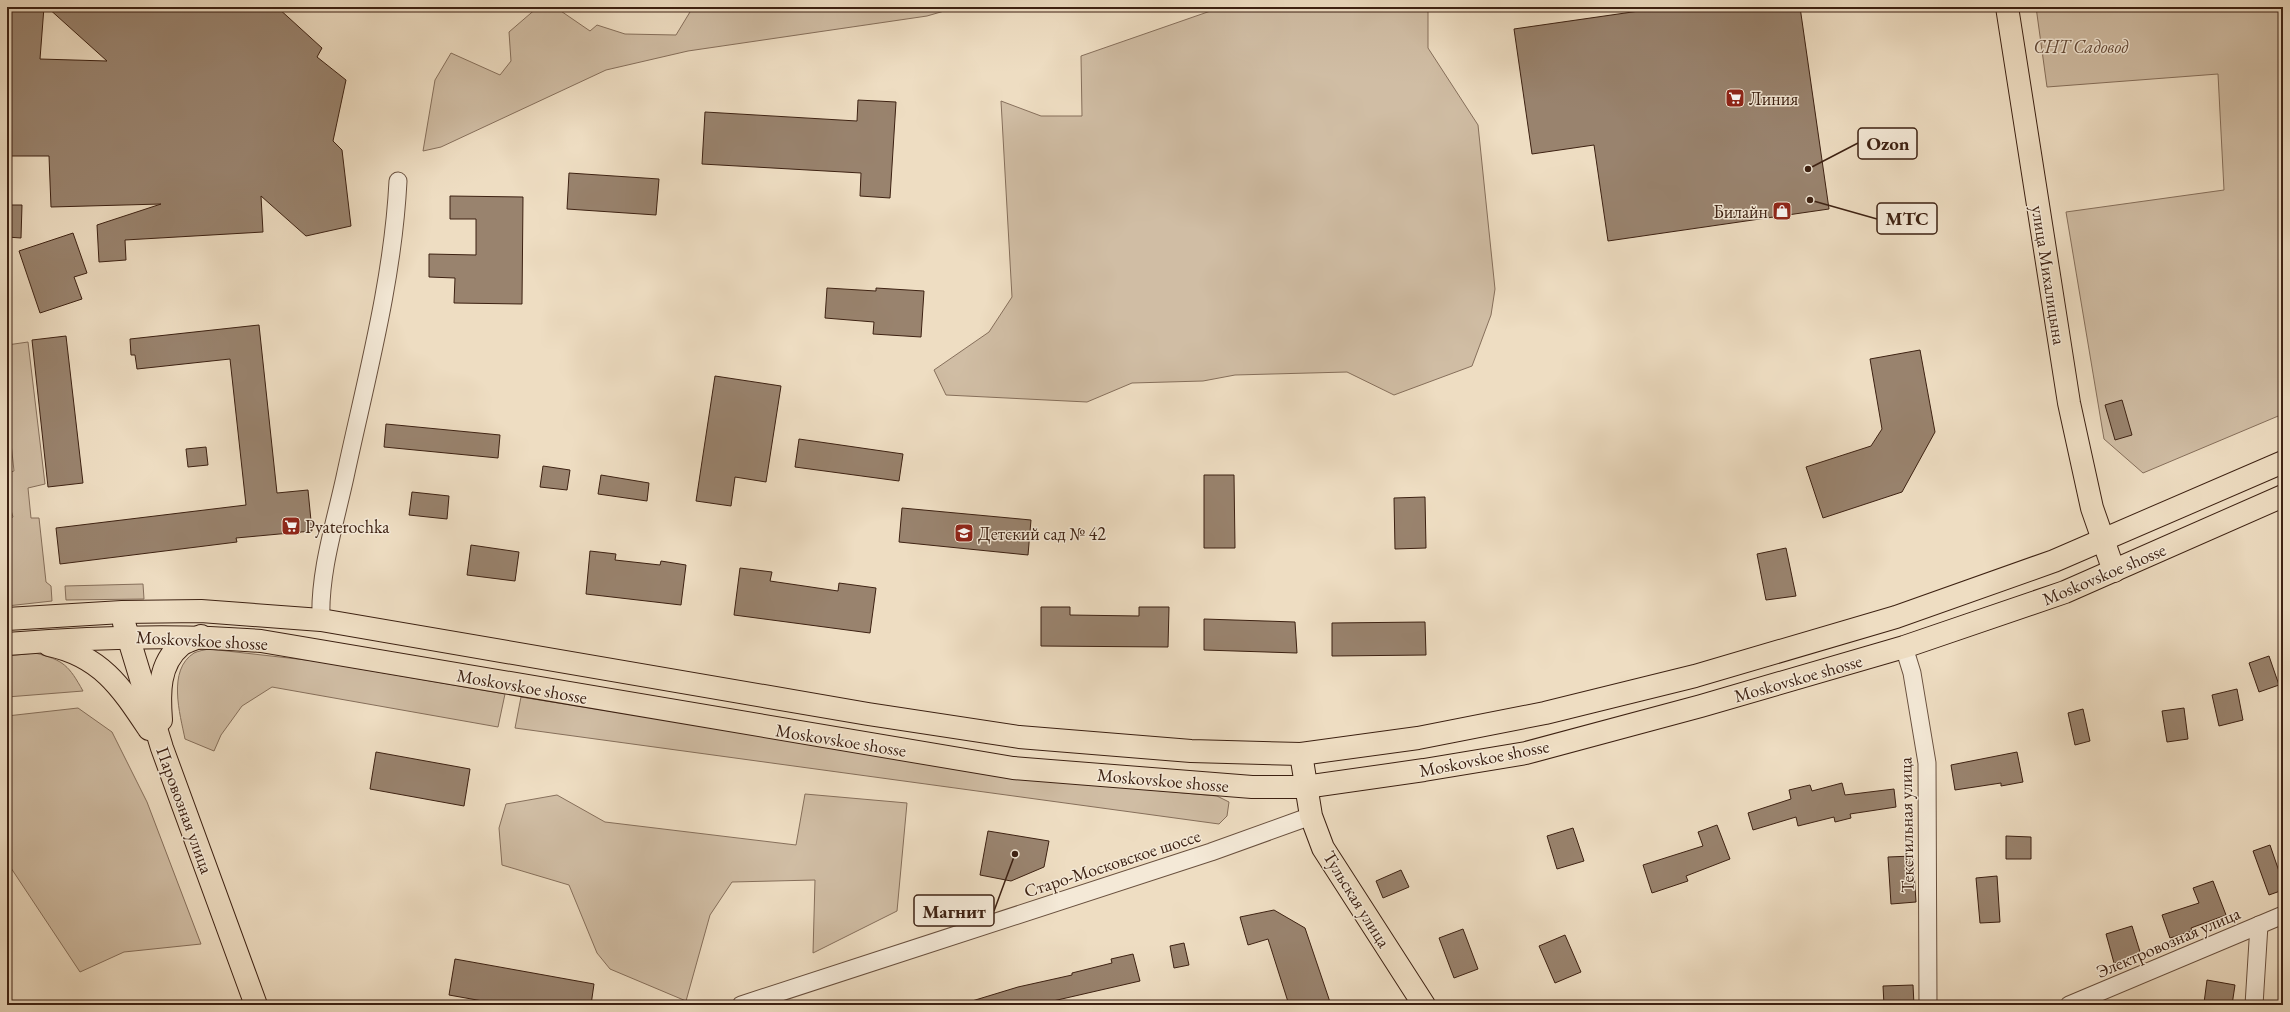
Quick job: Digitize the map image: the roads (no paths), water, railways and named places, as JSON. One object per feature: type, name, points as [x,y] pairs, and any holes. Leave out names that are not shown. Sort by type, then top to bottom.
[{"type":"main road","name":"улица Михалицына","points":[[2008,7],[2069,403],[2102,541],[2114,571]]},
{"type":"main road","name":"Moskovskoe shosse","points":[[7,619],[122,612],[201,611],[321,620],[868,714],[1019,737],[1191,751],[1301,754],[1418,738],[1545,714],[1696,676],[1896,617],[2054,562],[2283,462]]},
{"type":"main road","name":"Moskovskoe shosse","points":[[7,644],[127,636],[201,636],[268,642],[1013,768],[1252,787],[1305,787],[1424,770],[1526,752],[1701,706],[1904,647],[2065,592],[2283,496]]},
{"type":"main road","name":"Паровозная улица","points":[[122,612],[127,636],[162,748],[256,1005]]},
{"type":"main road","points":[[162,748],[160,697],[162,674],[171,657],[182,645],[201,636]]},
{"type":"main road","points":[[34,642],[64,648],[83,656],[108,673],[132,703],[162,748]]},
{"type":"main road","name":"Тульская улица","points":[[1301,754],[1305,787],[1311,816],[1323,848],[1424,1005]]},
{"type":"street","points":[[321,620],[328,555],[388,278],[396,215],[398,181]]},
{"type":"street","name":"Текстильная улица","points":[[1904,647],[1912,673],[1928,763],[1928,1005]]},
{"type":"street","name":"Старо-Московское шоссе","points":[[741,1005],[1211,852],[1311,816]]},
{"type":"street","name":"Электровозная улица","points":[[2069,1005],[2283,915]]},
{"type":"street","points":[[2254,1005],[2259,925]]},
{"type":"place","name":"Линия","points":[[1735,98]]},
{"type":"place","name":"Ozon","points":[[1808,169]]},
{"type":"place","name":"МТС","points":[[1810,200]]},
{"type":"place","name":"Билайн","points":[[1782,211]]},
{"type":"place","name":"Pyaterochka","points":[[291,526]]},
{"type":"place","name":"Детский сад № 42","points":[[964,533]]},
{"type":"place","name":"Магнит","points":[[1015,854]]},
{"type":"park label","name":"СНТ Садовод","points":[[2081,46]]}]
